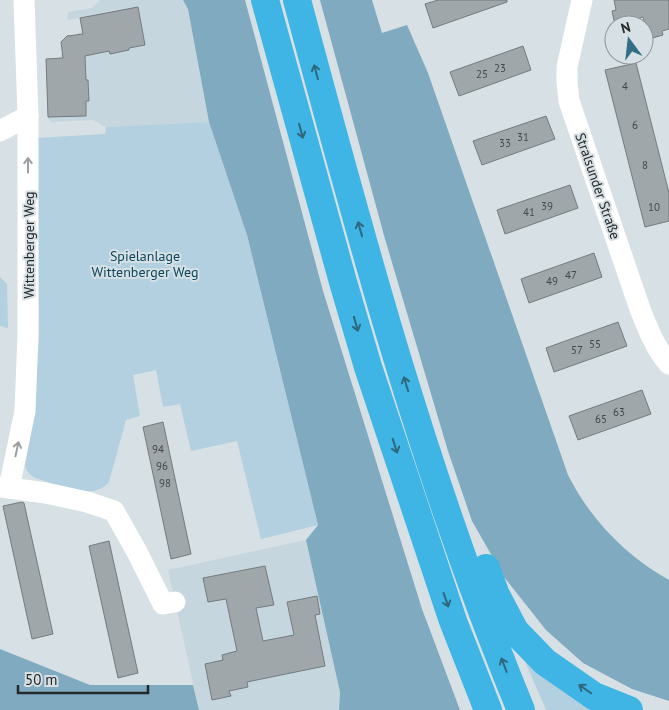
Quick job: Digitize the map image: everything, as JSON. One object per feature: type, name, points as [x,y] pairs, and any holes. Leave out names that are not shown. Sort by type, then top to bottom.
[{"type":"highway","points":[[265,0],[368,367],[450,612],[488,710]]},
{"type":"highway","points":[[296,0],[367,254],[420,431],[486,620],[521,710]]},
{"type":"highway","points":[[420,431],[446,451],[468,521],[496,595],[515,631],[545,662],[594,696],[628,710]]},
{"type":"street","name":"Wittenberger Weg","points":[[24,0],[28,116],[29,306],[26,392],[24,411],[4,487],[46,493],[87,502],[114,511],[163,604],[175,602]]},
{"type":"street","name":"Stralsunder Straße","points":[[582,0],[567,67],[566,82],[569,101],[640,309],[651,336],[669,364]]},
{"type":"street","points":[[0,131],[28,116]]},
{"type":"shaded area","points":[[100,0],[183,0],[188,9],[209,122],[106,127],[93,120],[51,122],[48,117],[46,59],[58,58],[63,53],[61,42],[67,36],[77,35],[82,29],[80,18],[67,20],[68,12],[92,8]]},
{"type":"shaded area","points":[[183,0],[245,0],[323,291],[422,609],[460,710],[339,710],[340,692],[306,540],[318,525],[247,235],[209,122],[188,9]]},
{"type":"shaded area","points":[[320,0],[372,0],[382,33],[407,25],[428,73],[568,475],[587,507],[611,535],[638,560],[669,580],[669,701],[632,689],[583,663],[546,630],[504,577],[472,521],[448,451],[385,239]]},
{"type":"shaded area","points":[[306,540],[340,692],[339,710],[199,710],[168,570]]},
{"type":"shaded area","points":[[0,649],[90,685],[193,685],[199,710],[0,710]]},
{"type":"green space","name":"Spielanlage Wittenberger Weg","points":[[209,122],[247,235],[318,525],[261,539],[237,441],[191,451],[180,404],[163,407],[156,370],[133,375],[140,416],[126,420],[109,482],[103,487],[86,491],[68,489],[33,477],[25,466],[34,412],[39,335],[36,138],[105,134],[106,127]]},
{"type":"green space","points":[[0,277],[7,284],[8,328],[0,326]]},
{"type":"green space","points":[[517,643],[605,710],[546,710]]},
{"type":"building","points":[[438,0],[507,0],[507,2],[433,28],[425,4]]},
{"type":"building","points":[[614,0],[669,0],[669,29],[662,31],[663,35],[654,38],[654,15],[613,15],[612,11],[616,10]]},
{"type":"building","points":[[138,7],[145,45],[110,54],[109,51],[85,56],[89,101],[86,101],[86,116],[48,117],[46,59],[63,58],[61,42],[67,36],[83,34],[80,18]]},
{"type":"building","points":[[523,46],[531,70],[459,96],[450,72]]},
{"type":"building","points":[[637,65],[669,193],[669,221],[645,227],[605,70]]},
{"type":"building","points":[[546,116],[555,139],[482,165],[473,141]]},
{"type":"building","points":[[570,185],[578,208],[505,234],[497,210]]},
{"type":"building","points":[[594,253],[602,277],[529,303],[521,279]]},
{"type":"building","points":[[618,322],[627,346],[554,372],[546,348]]},
{"type":"building","points":[[642,390],[651,414],[578,440],[569,416]]},
{"type":"building","points":[[163,422],[191,554],[171,559],[143,427]]},
{"type":"building","points":[[24,503],[53,634],[32,639],[3,506]]},
{"type":"building","points":[[109,541],[138,673],[118,678],[89,546]]},
{"type":"building","points":[[265,566],[274,605],[256,608],[263,641],[294,635],[287,602],[317,596],[320,614],[315,615],[325,666],[247,682],[248,687],[229,691],[231,696],[212,700],[205,664],[223,660],[222,655],[237,651],[226,599],[208,602],[203,578]]}]
